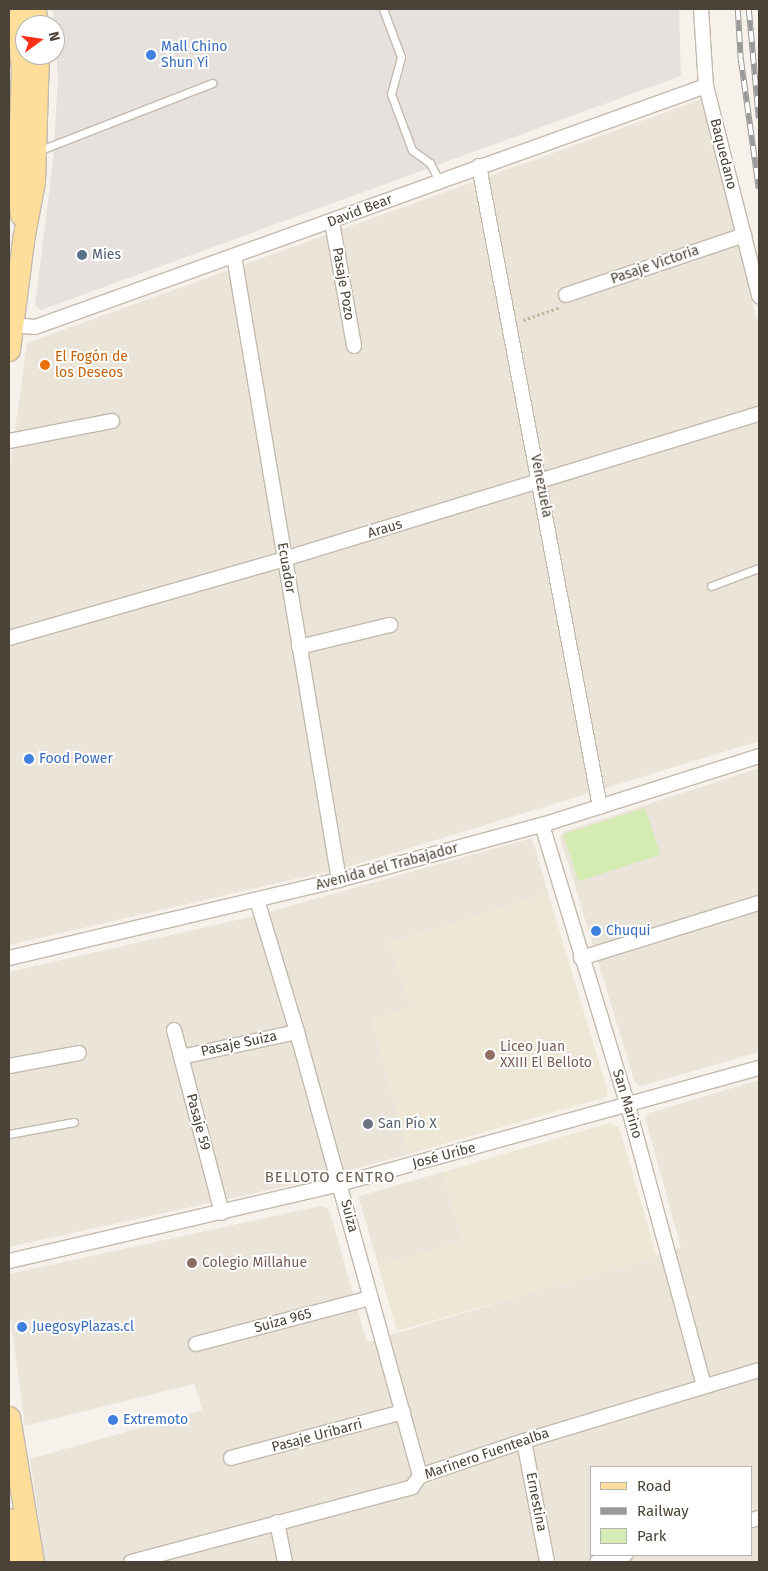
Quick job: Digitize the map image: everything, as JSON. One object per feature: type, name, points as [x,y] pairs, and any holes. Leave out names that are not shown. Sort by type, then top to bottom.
[{"type":"main road","points":[[16,9],[22,69],[18,181],[22,240]]},
{"type":"main road","points":[[9,350],[22,240],[34,181],[38,65]]},
{"type":"main road","points":[[9,1417],[19,1559]]},
{"type":"main road","points":[[9,1519],[19,1559]]},
{"type":"street","name":"Baquedano","points":[[701,9],[706,86],[759,296]]},
{"type":"street","name":"David Bear","points":[[12,325],[34,327],[332,222],[479,166],[706,86]]},
{"type":"street","name":"Venezuela","points":[[479,166],[600,807]]},
{"type":"street","name":"Pasaje Pozo","points":[[332,222],[354,346]]},
{"type":"street","name":"Pasaje Victoria","points":[[566,295],[744,235]]},
{"type":"street","name":"Ecuador","points":[[234,256],[340,880]]},
{"type":"street","name":"Araus","points":[[9,638],[284,559],[759,414]]},
{"type":"street","points":[[9,441],[112,421]]},
{"type":"street","points":[[299,647],[390,625]]},
{"type":"street","name":"Avenida del Trabajador","points":[[9,958],[340,880],[542,825],[759,756]]},
{"type":"street","name":"San Marino","points":[[542,825],[581,958],[628,1106],[704,1386]]},
{"type":"street","name":"Suiza","points":[[257,900],[297,1032],[420,1476]]},
{"type":"street","points":[[581,958],[759,903]]},
{"type":"street","name":"Pasaje 59","points":[[174,1030],[222,1214]]},
{"type":"street","name":"Pasaje Suiza","points":[[181,1057],[297,1032]]},
{"type":"street","points":[[9,1066],[79,1053]]},
{"type":"street","name":"José Uribe","points":[[9,1261],[222,1214],[340,1184],[628,1106],[759,1068]]},
{"type":"street","name":"Suiza 965","points":[[196,1344],[370,1298]]},
{"type":"street","name":"Marinero Fuentealba","points":[[131,1562],[412,1487],[420,1476],[524,1441],[759,1370]]},
{"type":"street","name":"Pasaje Uribarri","points":[[232,1458],[402,1412]]},
{"type":"street","name":"Ernestina","points":[[524,1441],[548,1562]]},
{"type":"street","points":[[277,1522],[285,1562]]},
{"type":"street","points":[[597,1562],[621,1556]]},
{"type":"lane","points":[[383,9],[401,57],[391,94],[412,150],[430,163],[440,181]]},
{"type":"lane","points":[[36,152],[212,83]]},
{"type":"lane","points":[[711,586],[759,568]]},
{"type":"lane","points":[[9,1134],[74,1122]]},
{"type":"path","points":[[510,324],[566,305],[566,295]]},
{"type":"shaded area","points":[[53,9],[679,9],[681,76],[41,310],[35,305],[53,161],[58,79],[57,65],[65,65],[65,15],[53,15]]},
{"type":"shaded area","points":[[702,99],[759,329],[759,741],[351,866],[9,945],[9,474],[27,343]]},
{"type":"shaded area","points":[[759,768],[759,1052],[641,1086],[635,1083],[560,837],[565,831]]},
{"type":"shaded area","points":[[532,838],[548,893],[390,943],[411,1007],[372,1019],[409,1154],[318,1179],[9,1247],[9,972],[250,917]]},
{"type":"shaded area","name":"Liceo Juan XXIII El Belloto","points":[[548,893],[608,1092],[606,1097],[409,1154],[372,1019],[411,1007],[390,943]]},
{"type":"shaded area","points":[[759,1080],[759,1562],[45,1562],[30,1459],[203,1410],[194,1384],[25,1426],[9,1309],[9,1274],[320,1206],[329,1209],[367,1342],[681,1248],[645,1117],[649,1113]]},
{"type":"shaded area","points":[[609,1123],[619,1127],[657,1257],[397,1331],[378,1265],[463,1241],[443,1172]]},
{"type":"shaded area","points":[[443,1172],[463,1242],[379,1266],[358,1196]]},
{"type":"green space","points":[[645,808],[660,855],[578,881],[563,835]]},
{"type":"railway","points":[[738,9],[741,59],[759,189]]},
{"type":"railway","points":[[749,9],[759,119]]},
{"type":"place","name":"Mall Chino Shun Yi","points":[[151,55]]},
{"type":"place","name":"Mies","points":[[82,255]]},
{"type":"place","name":"El Fogón de los Deseos","points":[[45,365]]},
{"type":"place","name":"Food Power","points":[[29,759]]},
{"type":"place","name":"Chuqui","points":[[596,931]]},
{"type":"place","name":"Liceo Juan XXIII El Belloto","points":[[490,1055]]},
{"type":"place","name":"San Pío X","points":[[368,1124]]},
{"type":"place","name":"Colegio Millahue","points":[[192,1263]]},
{"type":"place","name":"JuegosyPlazas.cl","points":[[22,1327]]},
{"type":"place","name":"Extremoto","points":[[113,1420]]},
{"type":"district","name":"BELLOTO CENTRO","points":[[330,1178]]}]
